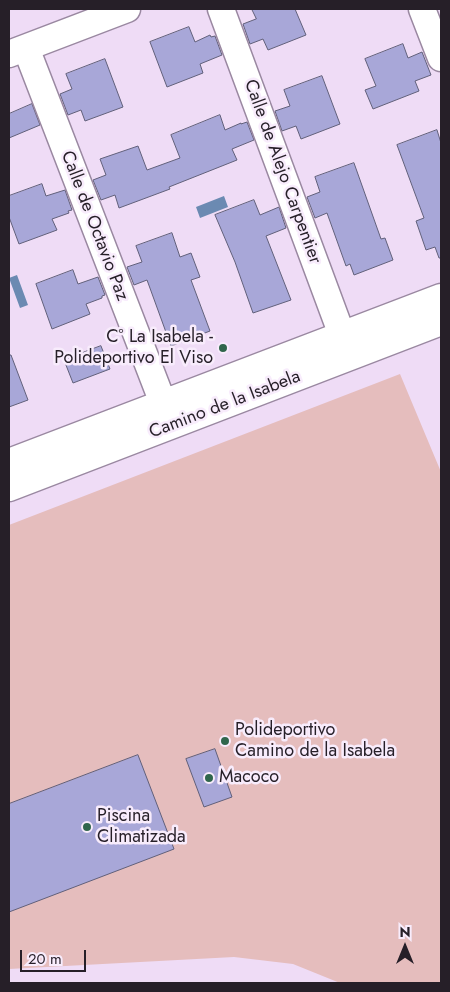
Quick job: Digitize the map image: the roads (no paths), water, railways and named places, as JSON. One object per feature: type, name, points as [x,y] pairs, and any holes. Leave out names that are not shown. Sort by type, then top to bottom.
[{"type":"street","points":[[17,51],[127,9]]},
{"type":"street","name":"Calle de Alejo Carpentier","points":[[221,9],[342,335]]},
{"type":"street","points":[[422,9],[441,58]]},
{"type":"street","name":"Calle de Octavio Paz","points":[[17,51],[163,403]]},
{"type":"street","name":"Camino de la Isabela","points":[[9,462],[441,297]]},
{"type":"street","name":"Camino de la Isabela","points":[[9,488],[441,322]]},
{"type":"water","points":[[224,196],[228,207],[200,218],[196,207]]},
{"type":"water","points":[[17,275],[28,305],[20,308],[9,278]]},
{"type":"place","name":"Cº La Isabela - Polideportivo El Viso","points":[[223,348]]},
{"type":"place","name":"Polideportivo Camino de la Isabela","points":[[225,741]]},
{"type":"place","name":"Macoco","points":[[209,778]]},
{"type":"place","name":"Piscina Climatizada","points":[[87,827]]}]
